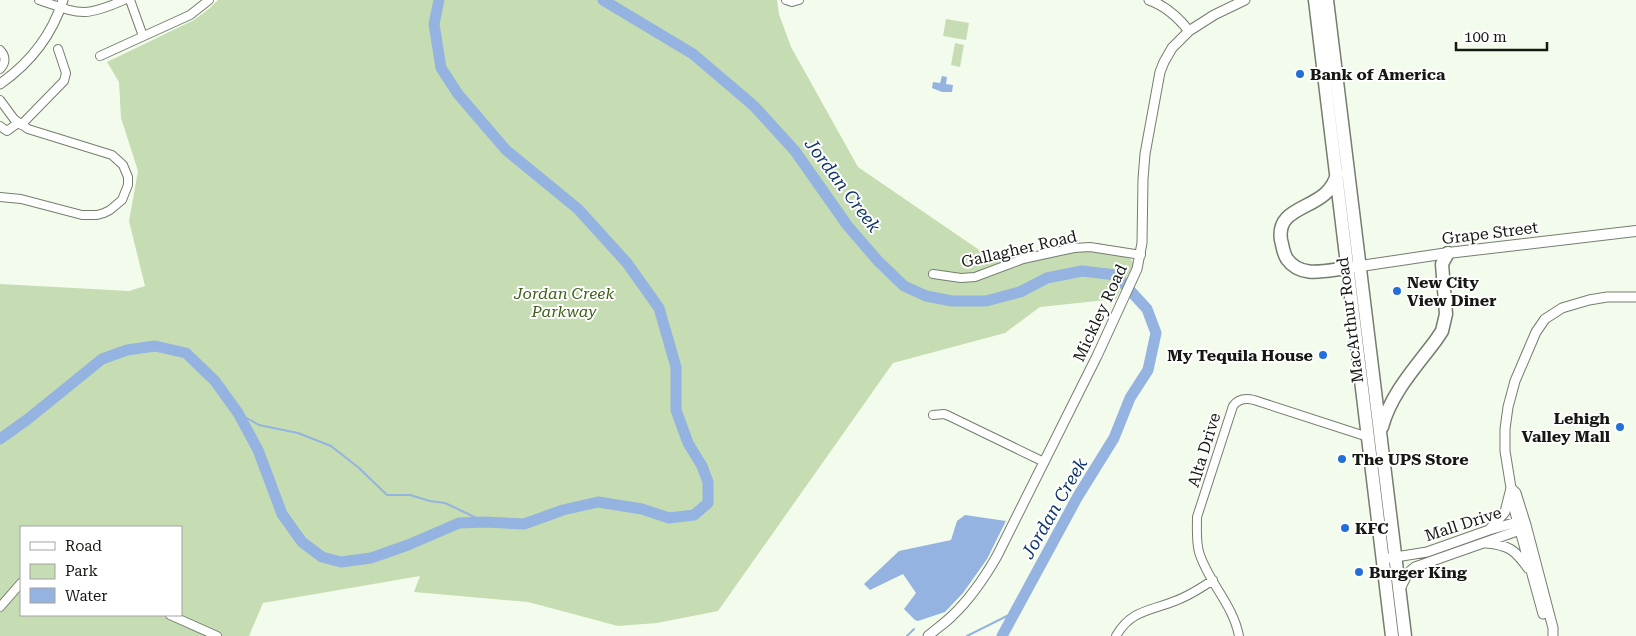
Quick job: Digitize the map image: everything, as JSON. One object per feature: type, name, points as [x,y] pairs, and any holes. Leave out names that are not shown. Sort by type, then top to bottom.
[{"type":"highway","name":"MacArthur Road","points":[[1315,0],[1336,174],[1354,267]]},
{"type":"highway","name":"MacArthur Road","points":[[1327,0],[1354,267],[1389,558],[1392,636]]},
{"type":"highway","points":[[1336,174],[1332,187],[1327,193],[1286,218],[1281,230],[1283,252],[1289,262],[1300,270],[1313,272],[1354,267]]},
{"type":"highway","points":[[1374,437],[1390,403],[1436,340],[1444,323],[1447,306],[1442,264],[1448,252]]},
{"type":"highway","name":"MacArthur Road","points":[[1389,558],[1399,590],[1405,636]]},
{"type":"main road","name":"Grape Street","points":[[1354,267],[1448,252],[1636,230]]},
{"type":"street","points":[[39,0],[62,4],[75,13],[92,13],[124,0]]},
{"type":"street","points":[[130,0],[144,36]]},
{"type":"street","points":[[100,56],[190,15],[209,0]]},
{"type":"street","points":[[786,0],[792,2],[799,0]]},
{"type":"street","points":[[1149,0],[1175,15],[1189,31]]},
{"type":"street","name":"Mickley Road","points":[[928,636],[952,616],[983,579],[997,556],[1138,269],[1141,255],[1145,154],[1160,72],[1172,48],[1189,31],[1214,15],[1245,0]]},
{"type":"street","points":[[0,84],[25,64],[36,51],[46,38],[62,4]]},
{"type":"street","points":[[0,126],[7,131],[19,124],[64,81],[66,73],[58,49]]},
{"type":"street","points":[[0,50],[3,52],[4,61],[0,69]]},
{"type":"street","points":[[0,100],[8,113],[19,124],[49,136],[112,155],[123,165],[128,177],[128,188],[122,200],[110,210],[97,215],[82,215],[21,199],[0,197]]},
{"type":"street","name":"Gallagher Road","points":[[933,274],[961,278],[975,277],[1023,260],[1074,248],[1090,247],[1141,255]]},
{"type":"street","points":[[1552,635],[1553,628],[1510,491],[1505,451],[1508,407],[1515,381],[1536,332],[1545,319],[1562,308],[1589,300],[1636,297]]},
{"type":"street","name":"Alta Drive","points":[[1239,636],[1233,615],[1200,554],[1197,533],[1198,518],[1229,416],[1236,402],[1248,399],[1254,400],[1374,437]]},
{"type":"street","points":[[934,415],[944,414],[950,416],[1044,462]]},
{"type":"street","points":[[1489,530],[1505,512],[1510,491]]},
{"type":"street","points":[[1521,526],[1548,629],[1552,635]]},
{"type":"street","name":"Mall Drive","points":[[1389,558],[1427,552],[1489,530],[1521,526]]},
{"type":"street","name":"Mall Drive","points":[[1399,590],[1408,573],[1415,567],[1483,543],[1521,526]]},
{"type":"street","points":[[1483,543],[1502,545],[1516,552],[1532,572]]},
{"type":"street","points":[[1116,636],[1126,622],[1136,614],[1174,602],[1213,580]]},
{"type":"street","points":[[0,606],[20,584]]},
{"type":"street","points":[[172,616],[217,636]]},
{"type":"green space","name":"Jordan Creek Parkway","points":[[218,0],[777,0],[779,14],[791,47],[858,167],[988,256],[1026,254],[1081,244],[1098,243],[1126,250],[1126,257],[1131,259],[1132,267],[1116,299],[1040,307],[1005,333],[893,363],[718,611],[657,623],[618,626],[528,602],[414,592],[420,576],[263,603],[249,636],[0,636],[0,284],[129,291],[145,286],[129,221],[138,171],[121,118],[119,82],[107,62],[194,20]]},
{"type":"green space","points":[[946,19],[969,23],[966,40],[943,36]]},
{"type":"green space","points":[[955,43],[964,45],[960,67],[951,65]]},
{"type":"water","points":[[942,76],[947,77],[946,84],[953,85],[952,92],[942,92],[932,88],[933,82],[940,83]]},
{"type":"water","points":[[965,515],[1006,521],[987,559],[963,593],[945,612],[918,621],[915,620],[904,609],[916,593],[903,574],[870,590],[864,584],[899,551],[951,540],[957,521]]},
{"type":"waterway","name":"Jordan Creek","points":[[0,439],[28,419],[102,359],[127,350],[155,346],[186,353],[215,381],[238,413],[258,450],[282,514],[302,542],[322,557],[341,562],[371,558],[408,545],[459,523],[524,524],[563,510],[598,502],[642,509],[669,518],[694,515],[708,503],[708,482],[702,466],[688,443],[676,410],[676,367],[659,308],[627,263],[578,209],[506,150],[458,94],[441,68],[434,24],[439,0]]},
{"type":"waterway","name":"Jordan Creek","points":[[603,0],[693,54],[754,106],[795,151],[847,225],[878,261],[904,286],[926,296],[952,301],[986,301],[1020,292],[1047,278],[1082,271],[1116,275],[1147,309],[1156,333],[1148,370],[1130,398],[1114,438],[1078,496],[1002,636]]},
{"type":"waterway","name":"Jordan Creek","points":[[238,413],[259,425],[298,433],[331,446],[359,468],[387,495],[410,495],[445,503],[485,522]]},
{"type":"waterway","points":[[967,636],[1015,612]]},
{"type":"waterway","points":[[907,636],[914,629]]},
{"type":"place","name":"Bank of America","points":[[1300,74]]},
{"type":"place","name":"New City View Diner","points":[[1397,291]]},
{"type":"place","name":"My Tequila House","points":[[1323,355]]},
{"type":"place","name":"Lehigh Valley Mall","points":[[1620,427]]},
{"type":"place","name":"The UPS Store","points":[[1342,459]]},
{"type":"place","name":"KFC","points":[[1345,528]]},
{"type":"place","name":"Burger King","points":[[1359,572]]}]
